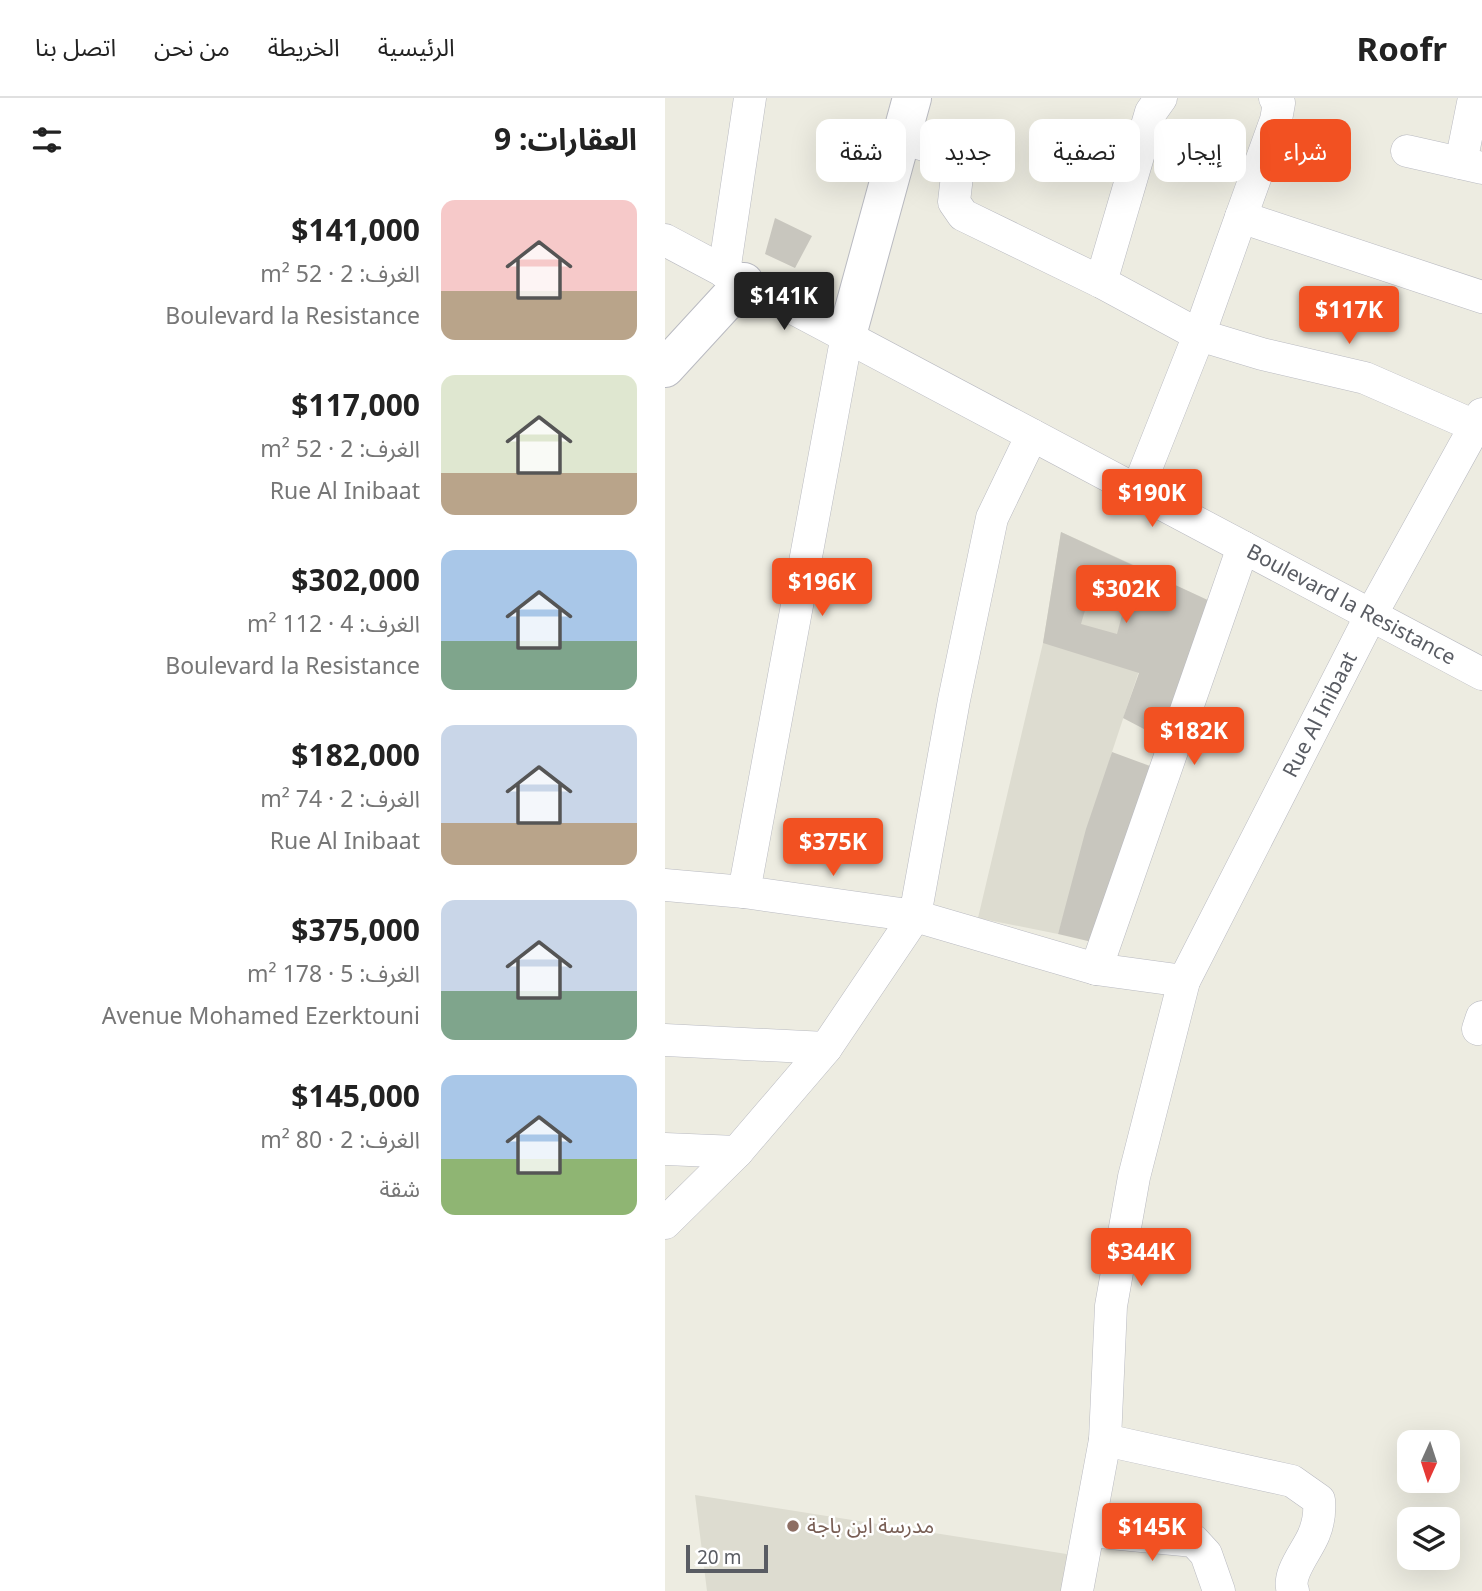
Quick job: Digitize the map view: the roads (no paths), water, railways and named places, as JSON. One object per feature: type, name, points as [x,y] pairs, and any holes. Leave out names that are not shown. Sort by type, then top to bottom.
[{"type":"street","points":[[665,368],[734,277],[750,98]]},
{"type":"street","points":[[906,122],[912,98]]},
{"type":"street","points":[[1101,282],[1151,112],[1161,98]]},
{"type":"street","points":[[1137,491],[1199,335],[1276,120],[1279,103],[1275,98]]},
{"type":"street","points":[[1407,151],[1472,165],[1473,98]]},
{"type":"street","points":[[906,139],[953,154],[958,167],[954,202],[963,215],[1101,282],[1199,335],[1262,354],[1365,378],[1479,420]]},
{"type":"street","points":[[744,892],[847,335],[890,182]]},
{"type":"street","points":[[1241,217],[1482,297]]},
{"type":"street","name":"Boulevard la Resistance","points":[[665,240],[1482,674]]},
{"type":"street","name":"Rue Al Inibaat","points":[[1077,1591],[1105,1440],[1111,1306],[1134,1177],[1184,981],[1371,615],[1479,420]]},
{"type":"street","points":[[665,1223],[737,1152],[826,1048],[915,916],[954,701],[992,518],[1032,435]]},
{"type":"street","points":[[1096,969],[1243,547]]},
{"type":"street","points":[[665,885],[744,892],[915,916],[1096,969],[1184,981]]},
{"type":"street","points":[[665,1040],[826,1048]]},
{"type":"street","points":[[665,1149],[737,1152]]},
{"type":"street","points":[[1105,1440],[1292,1481],[1307,1489],[1319,1500],[1320,1516],[1314,1535],[1293,1575],[1293,1591]]},
{"type":"street","points":[[1090,1531],[1194,1541],[1206,1554],[1219,1591]]},
{"type":"place","name":"مدرسة ابن باجة","points":[[793,1526]]}]
